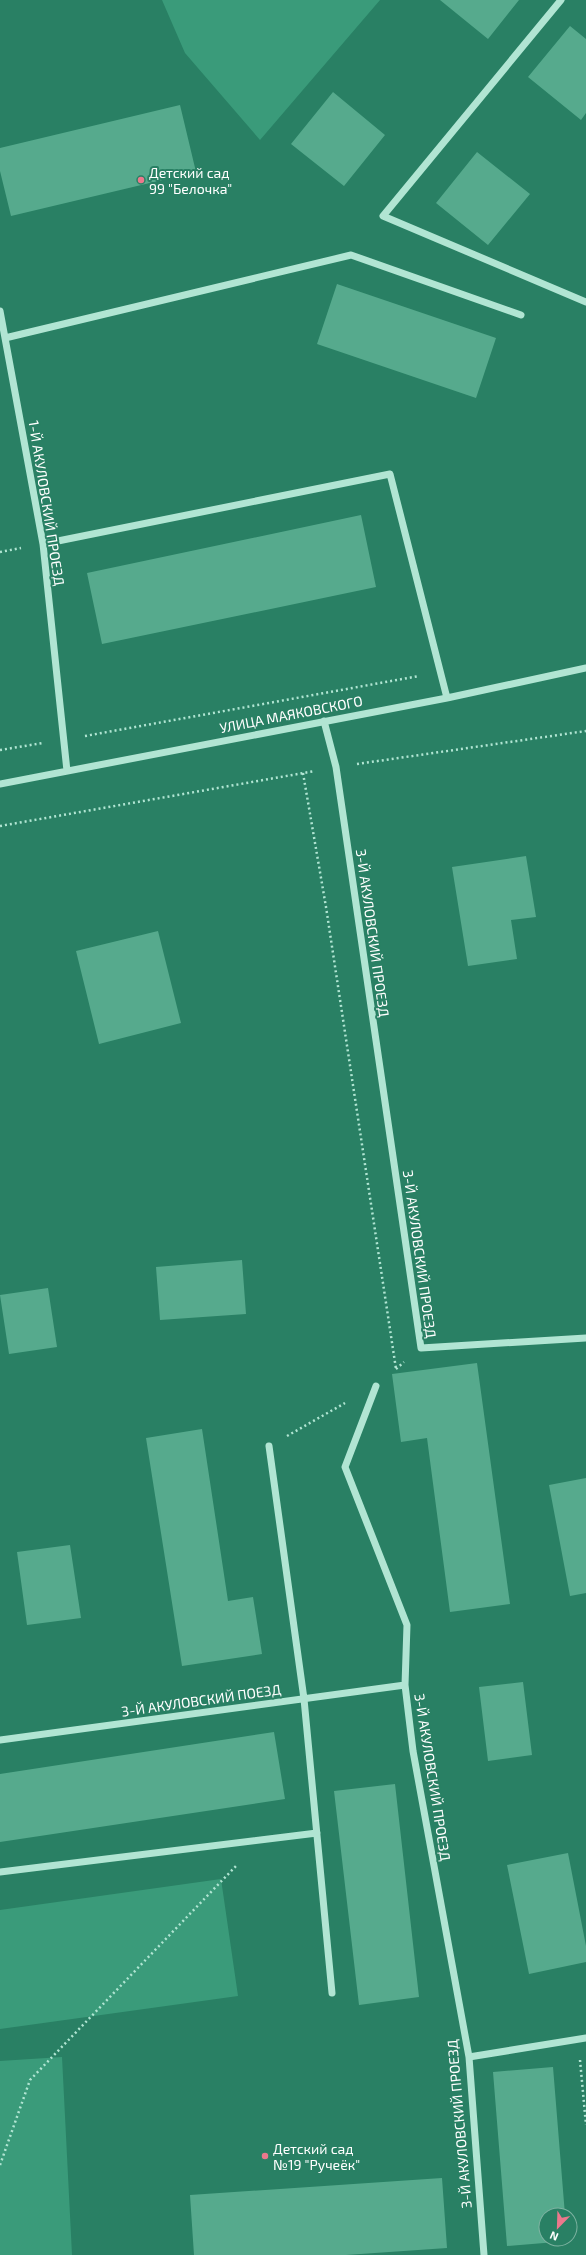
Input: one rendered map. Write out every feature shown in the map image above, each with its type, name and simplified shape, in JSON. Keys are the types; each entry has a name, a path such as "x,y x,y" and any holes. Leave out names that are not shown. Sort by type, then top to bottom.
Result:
{"street":[{"path":"562,0 383,216 586,302"},
{"path":"5,338 351,255 521,315"},
{"name":"1-Й АКУЛОВСКИЙ ПРОЕЗД","path":"0,312 43,544 67,771"},
{"path":"43,544 390,474 447,698"},
{"name":"УЛИЦА МАЯКОВСКОГО","path":"0,784 447,698 586,668"},
{"name":"3-Й АКУЛОВСКИЙ ПРОЕЗД","path":"324,721 336,767 421,1348"},
{"path":"421,1348 586,1338"},
{"name":"3-Й АКУЛОВСКИЙ ПРОЕЗД","path":"376,1386 345,1466 407,1625 405,1685 413,1751 469,2057 484,2255"},
{"path":"269,1446 304,1699 332,1993"},
{"name":"3-Й АКУЛОВСКИЙ ПОЕЗД","path":"0,1740 405,1685"},
{"path":"0,1872 317,1832"},
{"path":"469,2057 586,2038"}],"path":[{"path":"0,750 441,672"},
{"path":"0,826 336,767 586,731"},
{"path":"303,773 326,907 396,1369"},
{"name":"3-Й АКУЛОВСКИЙ ПРОЕЗД","path":"376,1386 421,1348"},
{"path":"269,1446 376,1386"},
{"path":"0,2165 30,2080 261,1839"},
{"path":"578,2040 586,2126"}],"green space":[{"path":"162,0 380,0 260,140 185,53"},
{"path":"221,1879 238,1996 0,2029 0,1910"},
{"path":"62,2057 72,2255 0,2255 0,2061"}],"building":[{"path":"440,0 519,0 488,39"},
{"path":"570,26 586,39 586,113 581,120 528,77"},
{"path":"333,92 385,135 344,186 291,144"},
{"path":"180,105 196,172 11,216 0,171 0,148"},
{"path":"477,152 530,194 488,245 436,203"},
{"path":"337,284 496,338 476,398 317,344"},
{"path":"361,515 376,587 102,644 87,573"},
{"path":"526,856 536,917 511,920 517,959 468,966 452,867"},
{"path":"158,931 181,1023 99,1044 76,951"},
{"path":"242,1260 246,1314 160,1320 156,1267"},
{"path":"48,1288 57,1347 9,1354 0,1295"},
{"path":"477,1363 510,1604 450,1612 427,1438 401,1442 392,1374"},
{"path":"202,1429 228,1601 253,1597 262,1654 182,1666 146,1438"},
{"path":"586,1478 586,1593 570,1596 549,1485"},
{"path":"70,1545 81,1618 27,1625 17,1552"},
{"path":"523,1682 532,1755 488,1761 479,1687"},
{"path":"274,1732 285,1799 0,1842 0,1774"},
{"path":"395,1784 419,1997 359,2005 334,1791"},
{"path":"568,1853 586,1946 586,1962 529,1974 507,1865"},
{"path":"553,2067 564,2207 538,2207 538,2243 507,2246 493,2072"},
{"path":"442,2178 447,2248 346,2255 194,2255 190,2195"}],"place":[{"name":"Детский сад 99 \"Белочка\"","path":"141,180"},
{"name":"Детский сад №19 \"Ручеёк\"","path":"265,2156"}]}
